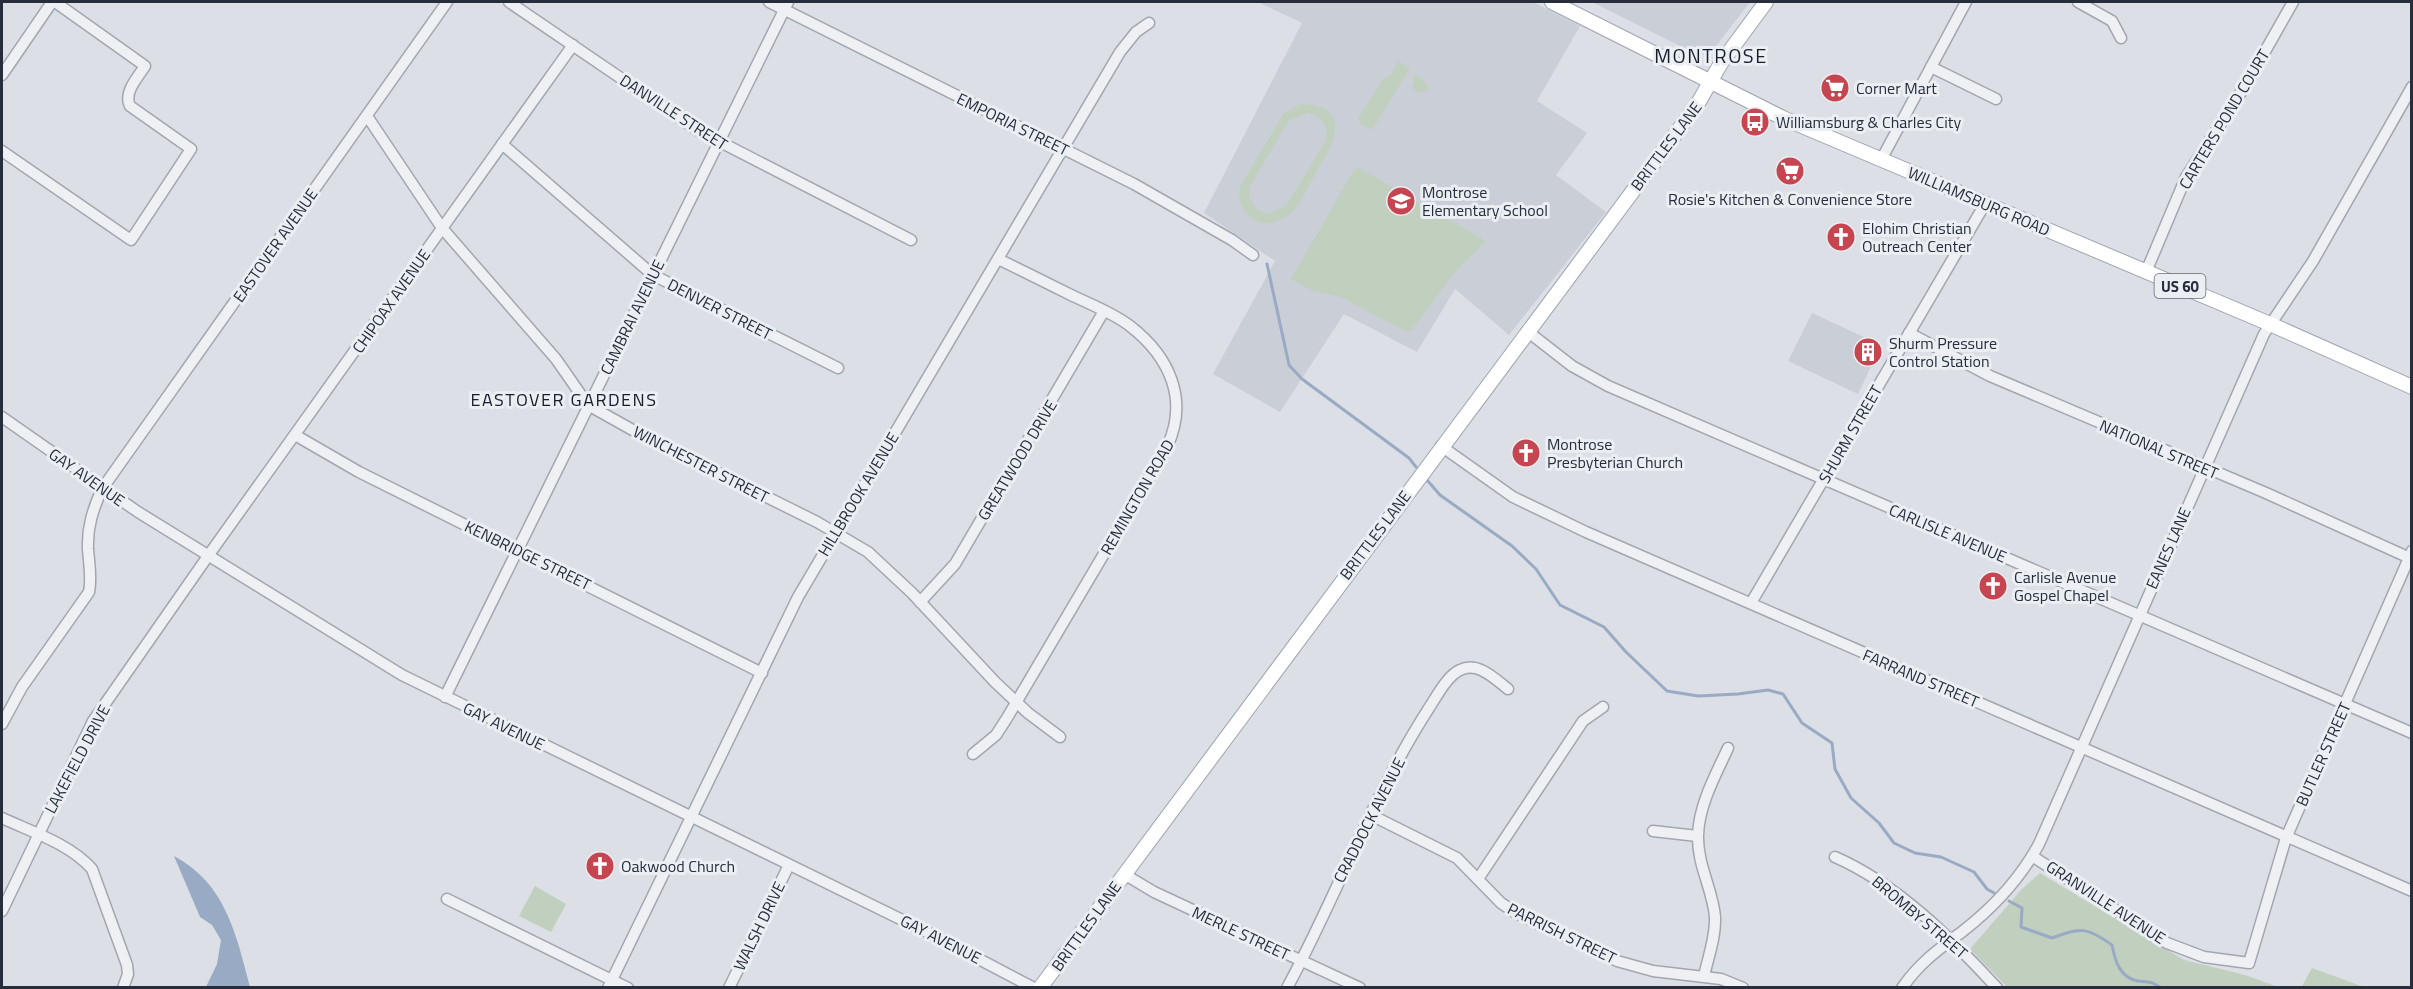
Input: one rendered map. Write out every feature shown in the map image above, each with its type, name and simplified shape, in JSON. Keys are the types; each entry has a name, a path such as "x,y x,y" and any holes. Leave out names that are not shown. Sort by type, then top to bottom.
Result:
{"main road":[{"name":"WILLIAMSBURG ROAD","path":"1552,2 1783,118 2270,324 2412,387"},
{"name":"BRITTLES LANE","path":"1040,987 1697,105 1721,63 1766,2"}],"street":[{"path":"2,75 53,2 145,66 129,92 127,102 191,149 131,240 2,151"},
{"name":"EASTOVER AVENUE","path":"2,724 22,687 88,592 90,579 88,534 93,508 102,489 447,2"},
{"name":"DANVILLE STREET","path":"509,2 719,143 911,240"},
{"name":"EMPORIA STREET","path":"769,2 786,6 1176,206 1253,255"},
{"path":"1881,160 1966,2"},
{"path":"2078,2 2112,21 2121,38"},
{"name":"CARTERS POND COURT","path":"2146,272 2186,177 2247,83 2293,2"},
{"name":"CAMBRAI AVENUE","path":"445,697 786,6"},
{"name":"HILLBROOK AVENUE","path":"609,983 798,597 1120,52 1136,32 1149,23"},
{"name":"CHIPOAX AVENUE","path":"208,556 573,45"},
{"path":"1931,67 1996,99"},
{"name":"EANES LANE","path":"1902,987 1920,964 1998,901 2014,884 2032,856 2203,468 2270,324 2313,261 2412,87"},
{"name":"WINCHESTER STREET","path":"367,116 442,228 556,359 588,405 638,433 835,532 873,556 1017,702 1060,737"},
{"name":"DENVER STREET","path":"502,144 653,275 838,368"},
{"name":"SHURM STREET","path":"1751,603 1986,204"},
{"name":"REMINGTON ROAD","path":"973,754 996,735 1017,702 1174,433 1177,416 1175,387 1164,363 1146,340 1130,326 1104,311 998,259"},
{"name":"GREATWOOD DRIVE","path":"920,602 955,564 1104,311"},
{"name":"CARLISLE AVENUE","path":"1527,331 1572,366 1608,386 2412,733"},
{"name":"NATIONAL STREET","path":"1909,333 1990,376 2411,556"},
{"name":"GAY AVENUE","path":"2,417 102,489 377,660 445,697 1034,987"},
{"name":"KENBRIDGE STREET","path":"295,435 359,472 762,673"},
{"name":"FARRAND STREET","path":"1441,446 1493,484 1527,505 2412,891"},
{"name":"LAKEFIELD DRIVE","path":"2,911 93,721 208,556"},
{"name":"BUTLER STREET","path":"2249,963 2286,837 2411,556"},
{"name":"CRADDOCK AVENUE","path":"1287,987 1405,748 1433,701 1454,674 1469,667 1480,669 1508,689"},
{"path":"1478,879 1583,721 1603,707"},
{"path":"1704,976 1715,919 1701,867 1697,836 1701,812 1728,748"},
{"name":"PARRISH STREET","path":"1371,815 1457,858 1501,903 1516,914 1617,961 1653,971 1721,979 1743,987"},
{"path":"2,818 76,854 92,869 128,965 128,974 123,987"},
{"path":"1653,831 1697,836"},
{"name":"GRANVILLE AVENUE","path":"2032,856 2168,943 2204,957 2249,963"},
{"name":"BROMBY STREET","path":"1835,857 1872,876 1951,939 1997,987"},
{"name":"WALSH DRIVE","path":"729,987 789,865"},
{"name":"MERLE STREET","path":"1124,874 1154,892 1360,987"},
{"path":"447,899 609,983 628,987"}],"shaded area":[{"name":"Montrose Elementary School","path":"1258,2 1533,2 1580,26 1537,101 1587,133 1556,175 1606,212 1509,335 1455,289 1417,352 1344,314 1280,412 1213,374 1275,261 1204,213 1302,23"},
{"path":"1592,2 1750,2 1709,55 1696,54"},
{"path":"1812,313 1881,345 1858,394 1788,361"}],"green space":[{"path":"1398,61 1410,68 1372,130 1362,125 1358,119 1383,79 1391,75"},
{"path":"1414,76 1420,77 1428,85 1427,90 1419,93 1413,89"},
{"path":"1301,104 1319,107 1330,112 1335,121 1335,131 1326,155 1295,209 1278,221 1263,223 1249,216 1244,210 1240,199 1240,187 1283,114","holes":["1308,113 1326,127 1325,142 1286,206 1268,214 1257,210 1249,197 1250,186 1289,120"]},
{"path":"1359,168 1486,241 1454,273 1411,331 1405,331 1341,297 1311,290 1291,279 1354,170"},
{"path":"2040,873 2184,960 2245,975 2278,987 2007,987 1970,949 2022,889"},
{"path":"535,886 566,904 551,932 519,916"},
{"path":"2312,968 2364,987 2283,987 2302,986"}],"water":[{"path":"174,856 192,867 217,896 234,930 250,987 206,987 217,964 221,940 212,925 200,917"}],"waterway":[{"path":"1267,264 1289,365 1302,379 1409,458 1416,467"},
{"path":"1427,480 1440,495 1512,546 1536,569 1560,605 1604,627 1626,652 1667,691 1698,696 1768,690 1783,694 1802,723 1832,743 1835,769 1851,798 1879,823 1894,843 1915,853 1941,857 1974,872 1987,889 1994,893"},
{"path":"2009,901 2022,908 2021,927 2052,938 2070,932 2090,932 2112,945 2117,963 2123,973 2132,979 2152,983 2161,988"}],"place":[{"name":"Corner Mart","path":"1835,88"},
{"name":"Williamsburg & Charles City","path":"1755,122"},
{"name":"Rosie's Kitchen & Convenience Store","path":"1790,171"},
{"name":"Montrose Elementary School","path":"1401,201"},
{"name":"Elohim Christian Outreach Center","path":"1841,237"},
{"name":"Shurm Pressure Control Station","path":"1868,352"},
{"name":"Montrose Presbyterian Church","path":"1526,453"},
{"name":"Carlisle Avenue Gospel Chapel","path":"1993,586"},
{"name":"Oakwood Church","path":"600,866"}],"district":[{"name":"MONTROSE","path":"1711,55"},
{"name":"EASTOVER GARDENS","path":"564,399"}]}
